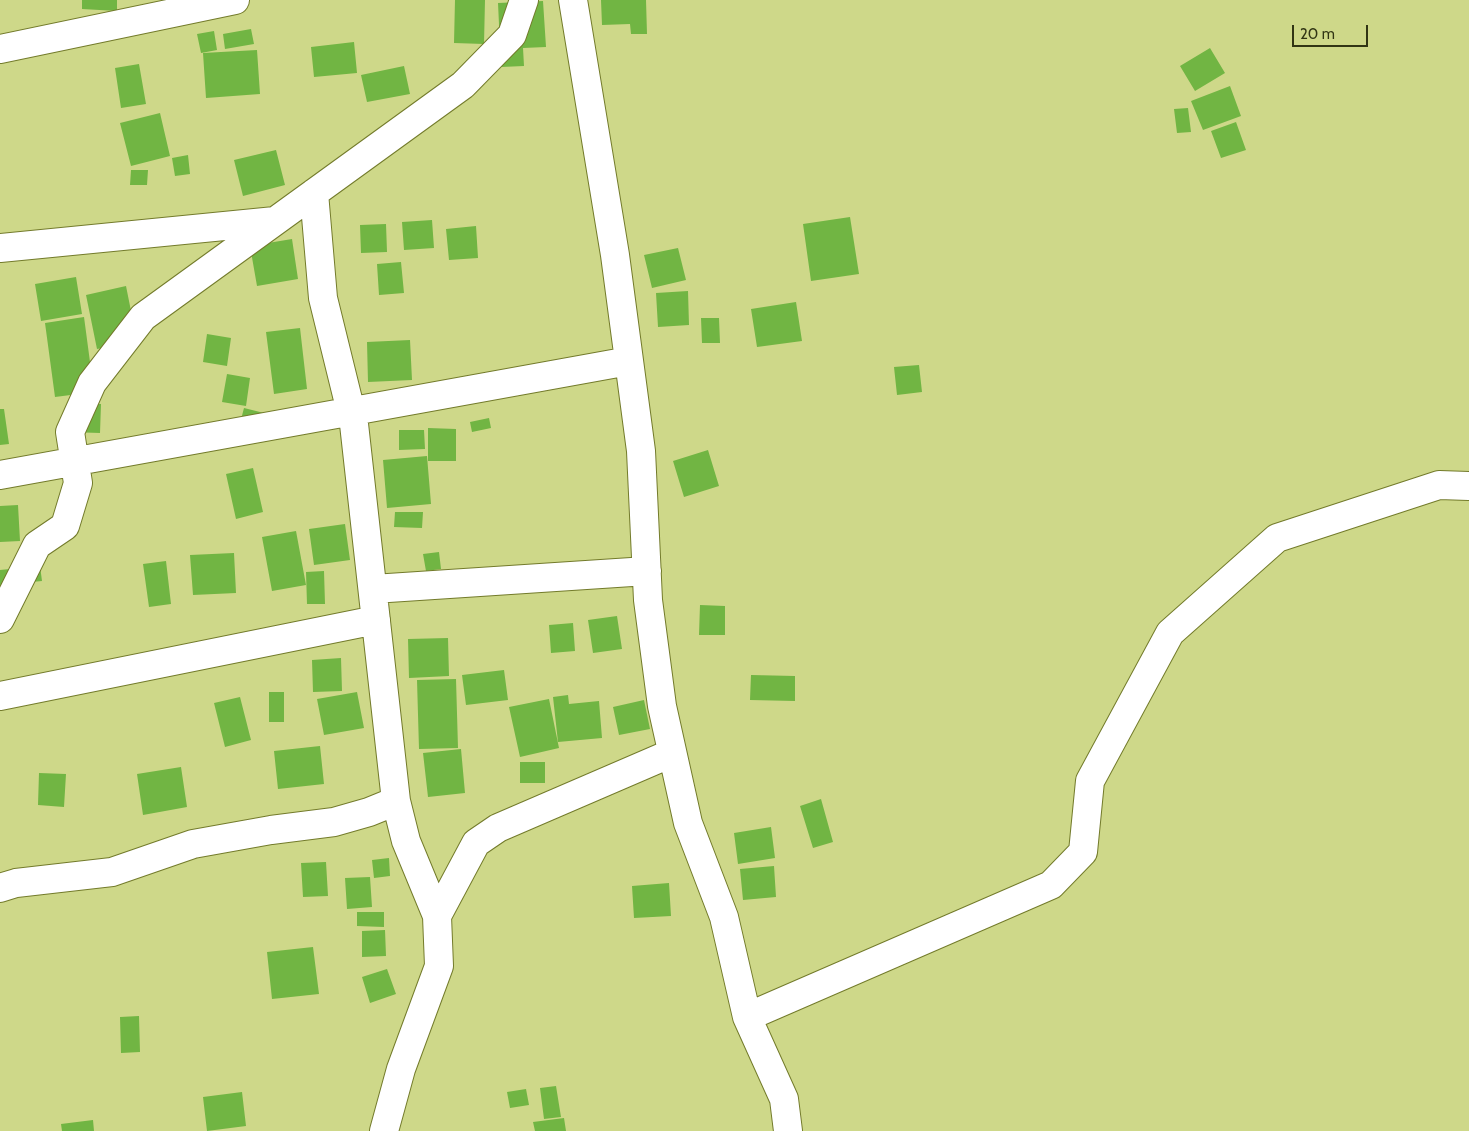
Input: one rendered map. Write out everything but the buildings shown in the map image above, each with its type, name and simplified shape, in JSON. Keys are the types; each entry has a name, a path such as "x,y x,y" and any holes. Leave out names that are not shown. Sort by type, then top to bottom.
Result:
{"street":[{"path":"0,49 235,0"},
{"path":"0,619 37,545 65,526 78,483 70,432 92,383 144,317 463,85 512,35 524,0"},
{"path":"573,0 615,255 642,451 648,600 662,706 688,823 724,918 747,1017 784,1099 788,1131"},
{"path":"314,193 323,298 354,424 396,801 406,841 437,916 439,966 401,1069 384,1131"},
{"path":"0,248 275,221"},
{"path":"0,475 629,361"},
{"path":"747,1017 1051,885 1083,852 1090,782 1170,633 1276,538 1439,485 1469,486"},
{"path":"373,589 647,571"},
{"path":"0,696 376,620"},
{"path":"437,916 476,843 498,828 672,753"},
{"path":"0,888 16,883 112,872 193,844 271,830 334,822 369,812 396,801"}]}
